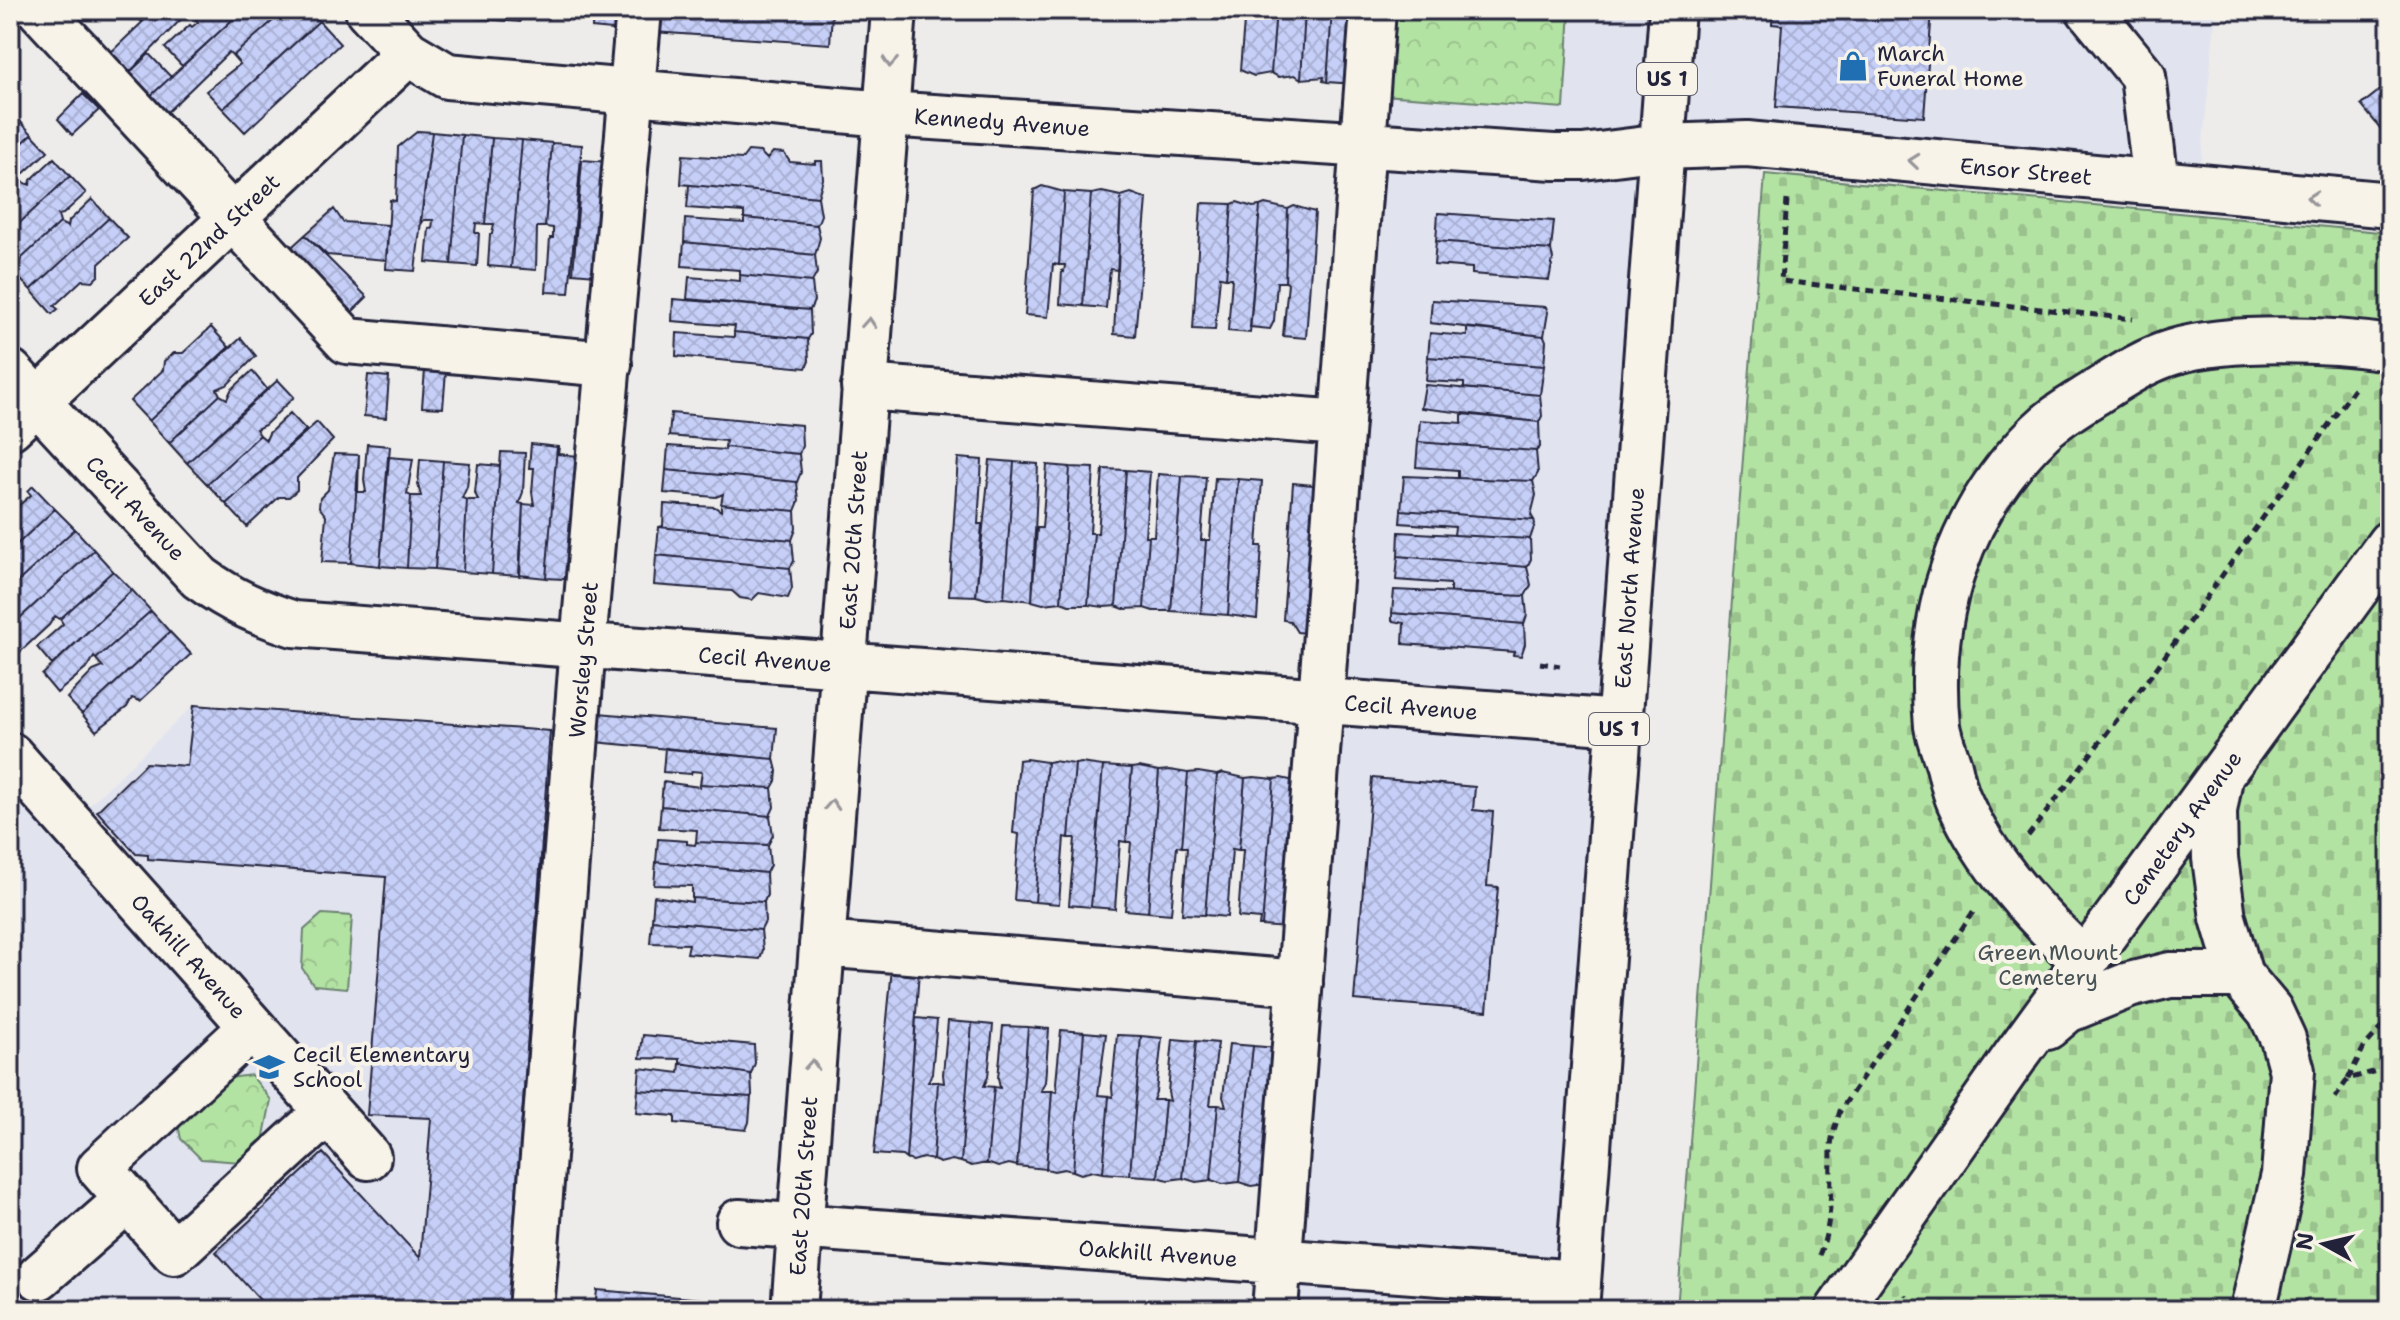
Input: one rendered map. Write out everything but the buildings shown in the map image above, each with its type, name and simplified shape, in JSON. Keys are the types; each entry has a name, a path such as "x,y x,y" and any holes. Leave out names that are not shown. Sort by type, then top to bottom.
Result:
{"street":[{"path":"40,10 347,341 609,364"},
{"name":"Kennedy Avenue","path":"368,10 408,53 447,76 886,114 1554,157 1583,157 1662,147"},
{"name":"Worsley Street","path":"531,1310 583,645 639,10"},
{"name":"East 20th Street","path":"794,1310 894,10"},
{"path":"1275,1310 1373,10"},
{"name":"East North Avenue","path":"1577,1297 1672,10"},
{"path":"2089,10 2143,76 2156,183"},
{"name":"East 22nd Street","path":"19,400 233,218 408,53"},
{"name":"Ensor Street","path":"1662,147 1747,144 2390,205"},
{"path":"2085,962 2045,925 2000,872 1959,801 1937,728 1939,616 1954,566 1983,503 2013,460 2041,430 2131,371 2173,352 2226,342 2314,341 2387,348"},
{"path":"864,387 1342,423"},
{"name":"Cecil Avenue","path":"19,400 200,578 255,612 294,624 1620,723"},
{"name":"Cemetery Avenue","path":"1838,1310 2017,1054 2390,543"},
{"name":"Oakhill Avenue","path":"10,755 368,1157"},
{"path":"2222,773 2214,811 2215,858 2223,918 2240,975 2270,1011 2283,1039 2292,1071 2284,1175 2253,1310"},
{"path":"822,944 1300,983"},
{"path":"2017,1054 2067,1010 2129,985 2170,975 2240,975"},
{"path":"252,1027 100,1168 174,1252 327,1112"},
{"path":"39,1277 128,1199"},
{"name":"Oakhill Avenue","path":"739,1222 1278,1261 1577,1297"}],"path":[{"path":"1787,200 1781,281 2134,319"},
{"path":"1813,1267 1826,1239 1832,1177 1831,1144 1840,1111 2000,872 2158,666 2387,348"},
{"path":"1540,663 1560,666"},
{"path":"2348,1079 2364,1047 2390,1018"}],"shaded area":[{"path":"1373,10 2216,10 2201,162 1674,119 1579,1310 1275,1310"},
{"name":"Cecil Elementary School","path":"194,705 550,731 511,1310 25,1310 10,1294 10,793 53,840"}],"green space":[{"path":"1390,10 1570,10 1564,108 1383,95"},
{"name":"Green Mount Cemetery","path":"1765,174 2390,233 2390,1310 1677,1310"},
{"path":"322,914 352,916 347,988 314,985 302,968 304,930"},
{"path":"251,1075 271,1100 262,1146 241,1162 201,1159 181,1139 175,1111 215,1080"}],"place":[{"name":"March Funeral Home","path":"1853,66"},
{"name":"Cecil Elementary School","path":"269,1067"}]}
